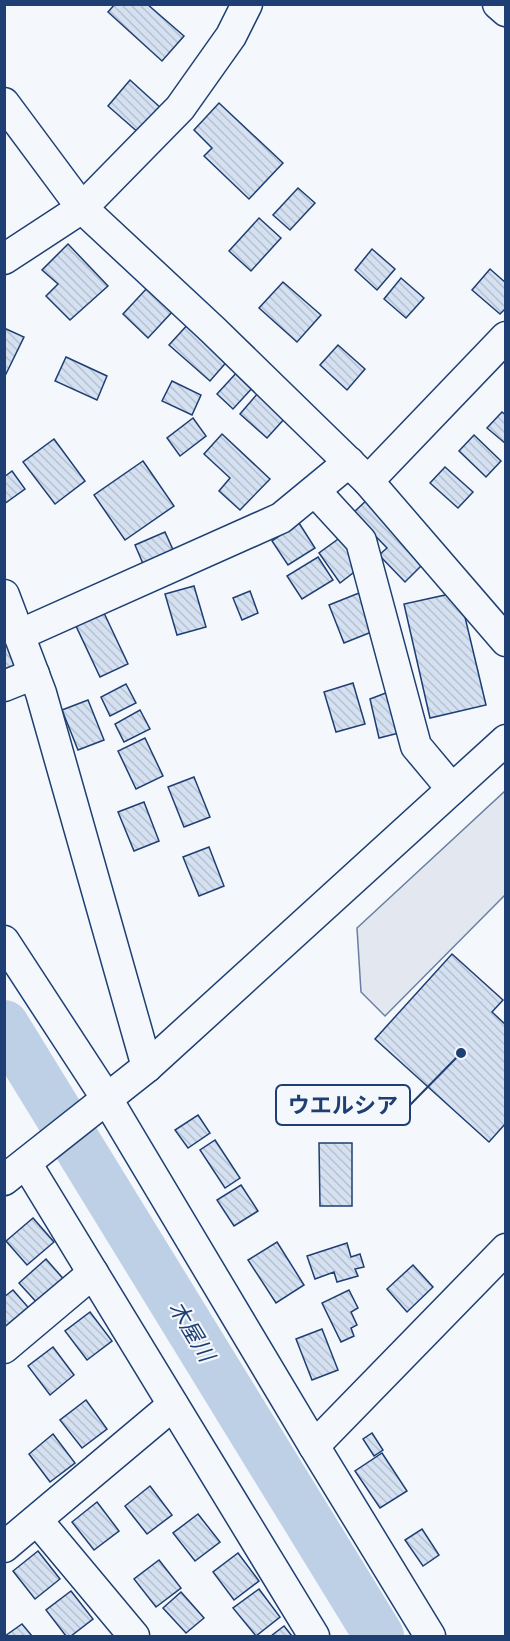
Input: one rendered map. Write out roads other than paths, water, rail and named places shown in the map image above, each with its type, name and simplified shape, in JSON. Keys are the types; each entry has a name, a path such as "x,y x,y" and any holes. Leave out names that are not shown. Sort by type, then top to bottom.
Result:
{"street":[{"path":"4,259 82,208 180,108 231,36 247,4"},
{"path":"498,4 506,11"},
{"path":"4,103 82,208 213,330 358,471 506,641"},
{"path":"19,635 281,518 315,490 358,471 506,338"},
{"path":"315,490 361,541 416,746 452,789"},
{"path":"4,595 34,674 147,1067"},
{"path":"4,686 34,674"},
{"path":"314,1636 93,1273 21,1166 147,1067 506,740"},
{"path":"4,941 98,1106 314,1446 430,1636"},
{"path":"314,1446 506,1250"},
{"path":"4,1348 93,1273"},
{"path":"4,1547 173,1405"},
{"path":"37,1520 134,1636"}],"waterway":[{"name":"木屋川","path":"4,1025 379,1636"}],"place":[{"name":"ウエルシア","path":"461,1053"}]}
